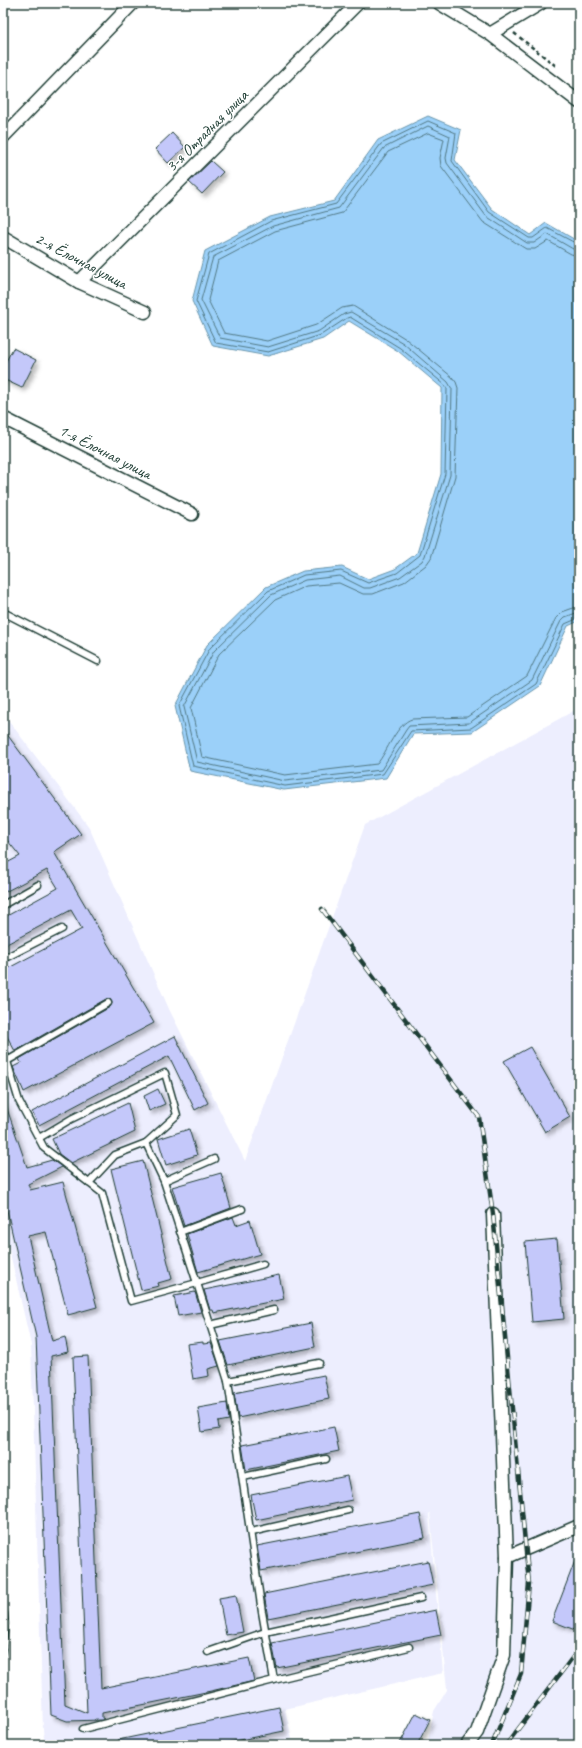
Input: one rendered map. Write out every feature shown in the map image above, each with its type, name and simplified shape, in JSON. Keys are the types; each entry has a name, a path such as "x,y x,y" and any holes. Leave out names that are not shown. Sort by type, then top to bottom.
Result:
{"street":[{"path":"3,137 133,3"},
{"name":"3-я Отрадная улица","path":"79,282 358,3"},
{"path":"439,3 490,34 579,102"},
{"path":"490,34 541,3"},
{"name":"2-я Ёлочная улица","path":"3,237 79,282 144,312"},
{"name":"1-я Ёлочная улица","path":"3,418 192,514"},
{"path":"467,1745 477,1732 504,1655 507,1557 493,1214"},
{"path":"507,1557 579,1526"}],"lane":[{"path":"3,612 98,661"},
{"path":"3,905 38,885"},
{"path":"3,959 62,929"},
{"path":"7,1060 108,1003"},
{"path":"3,1048 19,1101 44,1148 102,1193 131,1301 263,1264"},
{"path":"39,1138 71,1119 165,1073 177,1115 146,1143 115,1155 90,1183"},
{"path":"146,1143 164,1181 228,1381 265,1632 274,1680"},
{"path":"164,1181 214,1159"},
{"path":"180,1232 242,1209"},
{"path":"210,1325 274,1310"},
{"path":"228,1381 319,1363"},
{"path":"243,1477 326,1459"},
{"path":"251,1532 348,1510"},
{"path":"208,1652 265,1632 421,1598"},
{"path":"83,1729 409,1647"}],"path":[{"path":"504,26 560,69"}],"shaded area":[{"path":"579,708 579,1745 427,1745 434,1711 447,1690 430,1513 443,1673 285,1709 292,1739 266,1745 45,1745 43,1730 31,1345 3,1222 3,713 89,827 169,1009 245,1161 365,825"}],"water":[{"path":"428,116 461,130 455,160 492,209 530,235 546,223 579,242 579,621 568,626 540,686 472,732 413,734 386,778 284,790 190,771 175,706 207,645 266,587 303,571 342,567 368,579 395,569 417,553 441,474 442,388 398,351 349,321 323,339 268,356 213,346 192,301 205,251 270,217 334,201 378,140"}],"building":[{"path":"172,133 185,147 168,163 155,149"},
{"path":"211,161 223,172 202,194 189,182"},
{"path":"13,348 36,360 22,388 3,379 3,367"},
{"path":"3,729 81,834 54,852 154,1023 24,1092 13,1067 21,1063 19,1059 110,1007 112,1003 110,999 106,999 15,1051 3,1029 3,971 82,929 71,910 3,946 3,918 58,888 47,870 3,893 3,865 20,856 3,835"},
{"path":"175,1036 208,1103 195,1110 169,1056 39,1125 32,1112"},
{"path":"530,1047 570,1117 545,1132 504,1061"},
{"path":"158,1089 165,1104 149,1111 144,1096"},
{"path":"3,1103 5,1103 27,1167 52,1160 62,1167 28,1184 30,1190 63,1182 97,1307 68,1315 46,1232 28,1236 52,1341 65,1337 68,1352 51,1356 65,1704 87,1713 73,1357 88,1356 101,1688 249,1658 254,1681 102,1713 102,1718 104,1719 102,1720 67,1721 51,1715 36,1337 3,1193"},
{"path":"128,1103 135,1132 71,1163 59,1154 52,1139"},
{"path":"189,1129 197,1155 166,1165 158,1139"},
{"path":"143,1161 172,1279 158,1283 159,1286 141,1290 111,1169"},
{"path":"221,1173 231,1208 184,1226 172,1187"},
{"path":"233,1217 236,1225 250,1220 260,1254 198,1272 187,1234"},
{"path":"557,1239 564,1319 532,1322 525,1242"},
{"path":"279,1275 284,1299 214,1313 213,1310 210,1310 204,1290"},
{"path":"195,1292 201,1312 178,1316 174,1296"},
{"path":"311,1323 315,1347 228,1365 220,1341"},
{"path":"203,1342 203,1344 211,1343 219,1366 208,1369 209,1376 193,1379 187,1344"},
{"path":"324,1375 329,1399 238,1418 234,1393"},
{"path":"227,1403 229,1420 218,1422 219,1429 202,1432 198,1408"},
{"path":"334,1427 339,1451 246,1470 242,1445"},
{"path":"347,1476 352,1500 256,1520 251,1495"},
{"path":"420,1514 425,1538 261,1571 257,1546"},
{"path":"578,1553 579,1620 575,1630 552,1621"},
{"path":"428,1561 433,1585 268,1618 264,1594"},
{"path":"236,1595 243,1632 226,1635 219,1598"},
{"path":"436,1610 441,1635 277,1668 272,1643"},
{"path":"279,1707 284,1731 216,1745 118,1745 118,1740"},
{"path":"416,1713 430,1720 417,1745 399,1745"}],"railway":[{"path":"322,909 479,1117 493,1214 529,1583 521,1674 492,1745"},
{"path":"3,1567 7,1624 3,1663"},
{"path":"506,1745 579,1649"}]}
